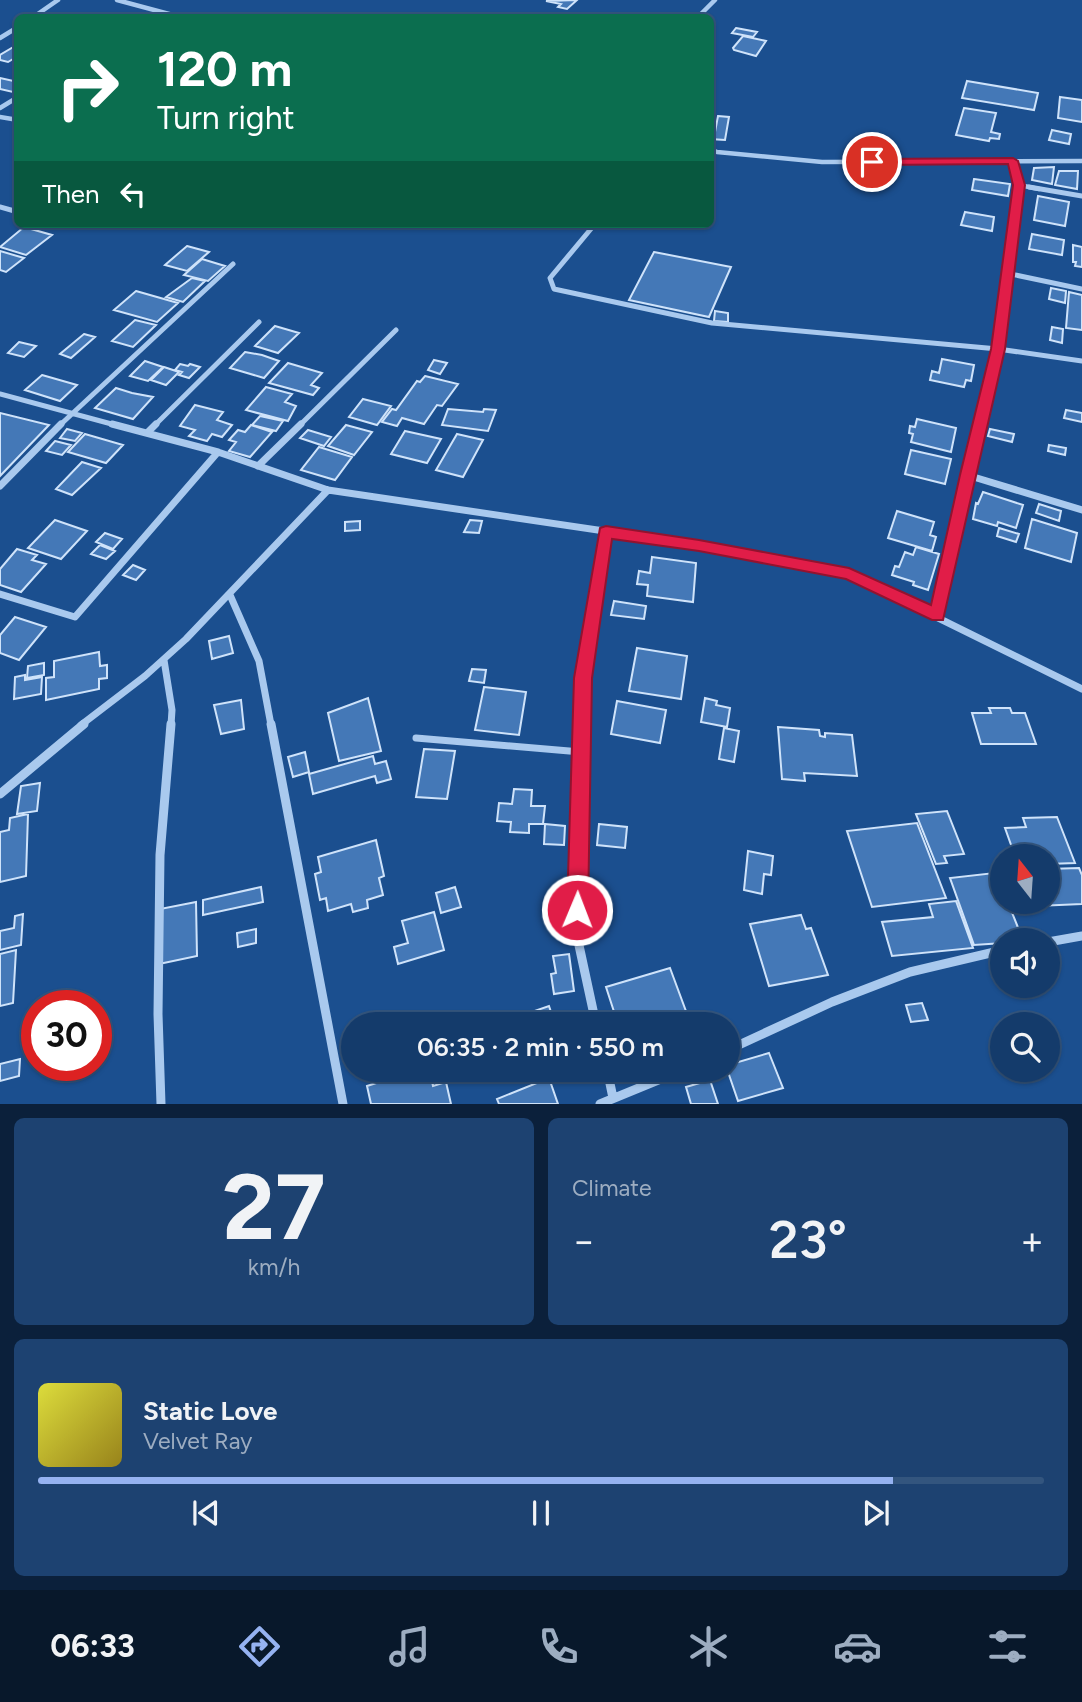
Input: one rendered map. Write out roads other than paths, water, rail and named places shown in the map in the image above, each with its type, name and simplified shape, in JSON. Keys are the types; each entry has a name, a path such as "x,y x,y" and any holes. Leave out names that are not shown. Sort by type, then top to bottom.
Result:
{"street":[{"path":"38,14 58,0"},
{"path":"117,0 169,14"},
{"path":"701,14 715,0"},
{"path":"714,151 822,162 1082,161"},
{"path":"937,616 967,475 998,349 1019,185 1013,161"},
{"path":"1019,185 1082,196"},
{"path":"592,228 550,278 554,289 712,323 998,349 1082,361"},
{"path":"0,486 70,415 233,264"},
{"path":"1006,273 1082,289"},
{"path":"148,432 259,322"},
{"path":"258,466 396,330"},
{"path":"0,394 70,415 148,432 219,452 328,490 699,545 849,574 1082,689"},
{"path":"0,594 75,617 219,452"},
{"path":"967,475 1082,510"},
{"path":"0,794 22,771 164,660 230,595 328,490"},
{"path":"593,1012 577,936 581,752 583,678 606,532"},
{"path":"230,595 259,661 343,1104"},
{"path":"161,1104 158,1014 160,855 172,710 164,660"},
{"path":"1060,940 1082,936"},
{"path":"740,1044 832,1002 910,972 990,953"},
{"path":"610,1082 613,1098"},
{"path":"600,1104 653,1082"}],"lane":[{"path":"416,738 581,752"}]}
